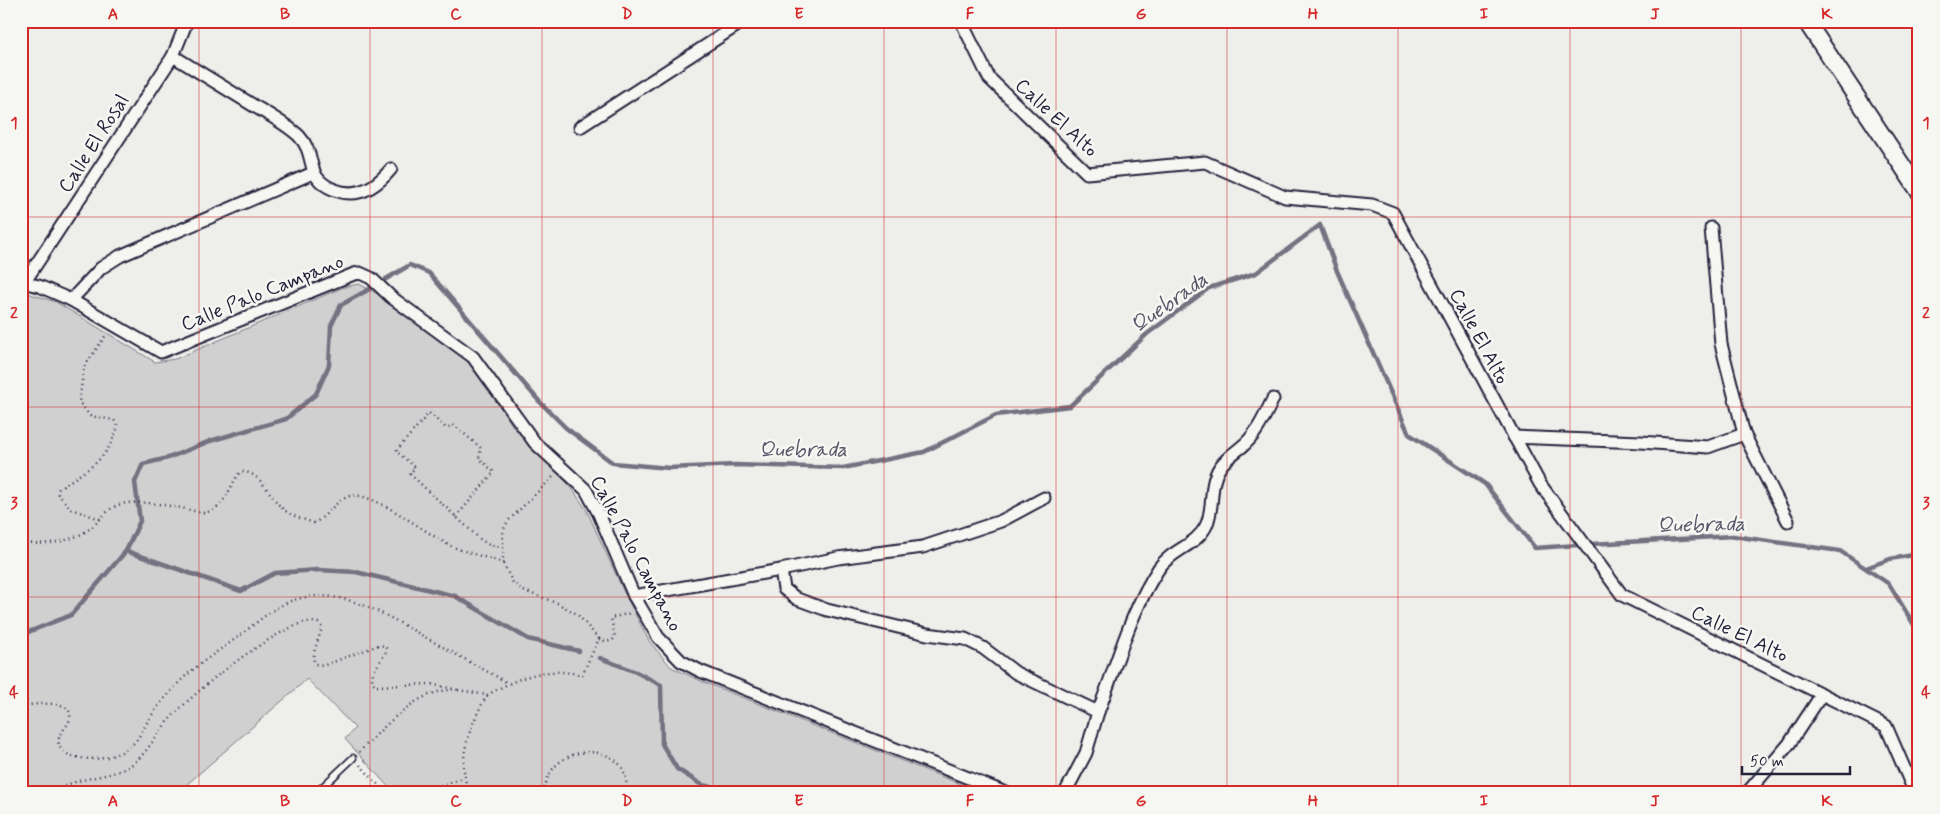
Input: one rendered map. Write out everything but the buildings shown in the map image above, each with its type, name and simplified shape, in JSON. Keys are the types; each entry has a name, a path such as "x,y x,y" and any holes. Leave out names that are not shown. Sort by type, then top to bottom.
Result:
{"main road":[{"path":"1806,21 1919,191"}],"street":[{"name":"Calle El Rosal","path":"23,282 173,56 187,21"},
{"path":"580,127 744,21"},
{"name":"Calle El Alto","path":"961,21 989,78 1087,173 1205,162 1285,197 1372,205 1393,213 1540,484 1622,595 1886,726 1915,793"},
{"path":"173,56 288,127 307,148 313,173 321,183 348,194 360,192 372,188 391,168"},
{"path":"70,300 101,268 114,259 313,173"},
{"path":"1711,228 1721,344 1744,434 1788,522"},
{"name":"Calle Palo Campano","path":"23,282 39,286 70,300 156,351 164,351 354,274 360,273 376,281 392,297 466,350 479,365 520,425 535,443 586,490 596,507 634,596 668,649 690,666 1006,793"},
{"path":"1065,793 1086,752 1098,712 1135,613 1154,575 1170,556 1199,536 1211,514 1214,482 1220,466 1255,433 1273,399"},
{"path":"1514,437 1641,442 1708,448 1744,434"},
{"path":"634,596 838,558 923,547 1001,521 1044,498"},
{"path":"780,570 784,589 797,599 827,610 927,634 965,639 982,648 1016,673 1098,712"},
{"path":"1747,793 1789,744 1822,694"}],"lane":[{"path":"316,793 354,758"}],"path":[{"path":"100,519 71,509 58,494 59,489 87,472 104,455 118,426 114,420 90,416 79,402 84,367 114,325"},
{"path":"456,517 494,472 479,458 481,448 454,425 446,428 429,413 396,450 416,467 410,474 456,517 480,539 489,545 502,548"},
{"path":"563,468 508,521 503,531 503,562 513,583 524,591 557,603 577,614 599,639 607,642 615,637 610,621 613,617 643,612"},
{"path":"21,543 39,545 68,540 92,528 116,506 126,504 177,508 203,513 211,512 220,506 240,472 246,471 254,474 284,510 301,519 314,523 323,518 332,506 343,500 352,496 370,498 452,546 503,562"},
{"path":"21,706 55,704 63,706 70,714 70,719 60,737 59,743 62,750 69,756 88,759 105,758 126,751 136,743 153,712 181,682 270,614 290,601 309,596 349,600 384,614 508,683"},
{"path":"52,793 70,782 129,766 140,758 168,721 220,674 240,658 300,623 318,623 322,627 313,660 315,664 325,665 379,645 385,646 387,650 373,673 372,681 376,686 430,684 487,695"},
{"path":"469,793 463,778 465,748 472,722 487,695 508,683 538,672 568,672 582,675 599,639"},
{"path":"386,793 354,758 392,720 416,702 447,690 459,690"},
{"path":"21,730 26,735 27,742 21,753"},
{"path":"544,793 548,777 557,763 572,753 586,751 608,756 618,762 626,772 627,784 625,793"},
{"path":"428,793 436,787 463,778"}],"shaded area":[{"path":"359,284 376,293 462,355 477,372 514,428 571,487 586,509 649,641 671,667 701,681 983,793 394,793 345,739 355,728 307,679 177,793 21,793 21,291 56,302 155,362 175,359 344,287"}],"waterway":[{"name":"Quebrada","path":"386,279 410,265 429,273 539,401 566,428 613,463 669,468 735,465 843,468 924,452 996,415 1070,406 1147,334 1209,288 1256,273 1320,225 1337,271 1409,434 1485,484 1535,548 1578,545"},
{"path":"21,635 71,615 126,551 140,521 135,482 143,464 168,458 210,441 286,419 316,394 329,365 331,326 341,305 373,287"},
{"name":"Quebrada","path":"1591,544 1733,536 1840,551 1889,584 1919,633"},
{"path":"126,551 241,591 275,573 318,570 356,572 455,596 528,639 579,651"},
{"name":"Quebrada","path":"1866,568 1890,559 1919,554"},
{"path":"600,658 636,672 661,685 662,744 677,769 702,785 739,793"}]}
